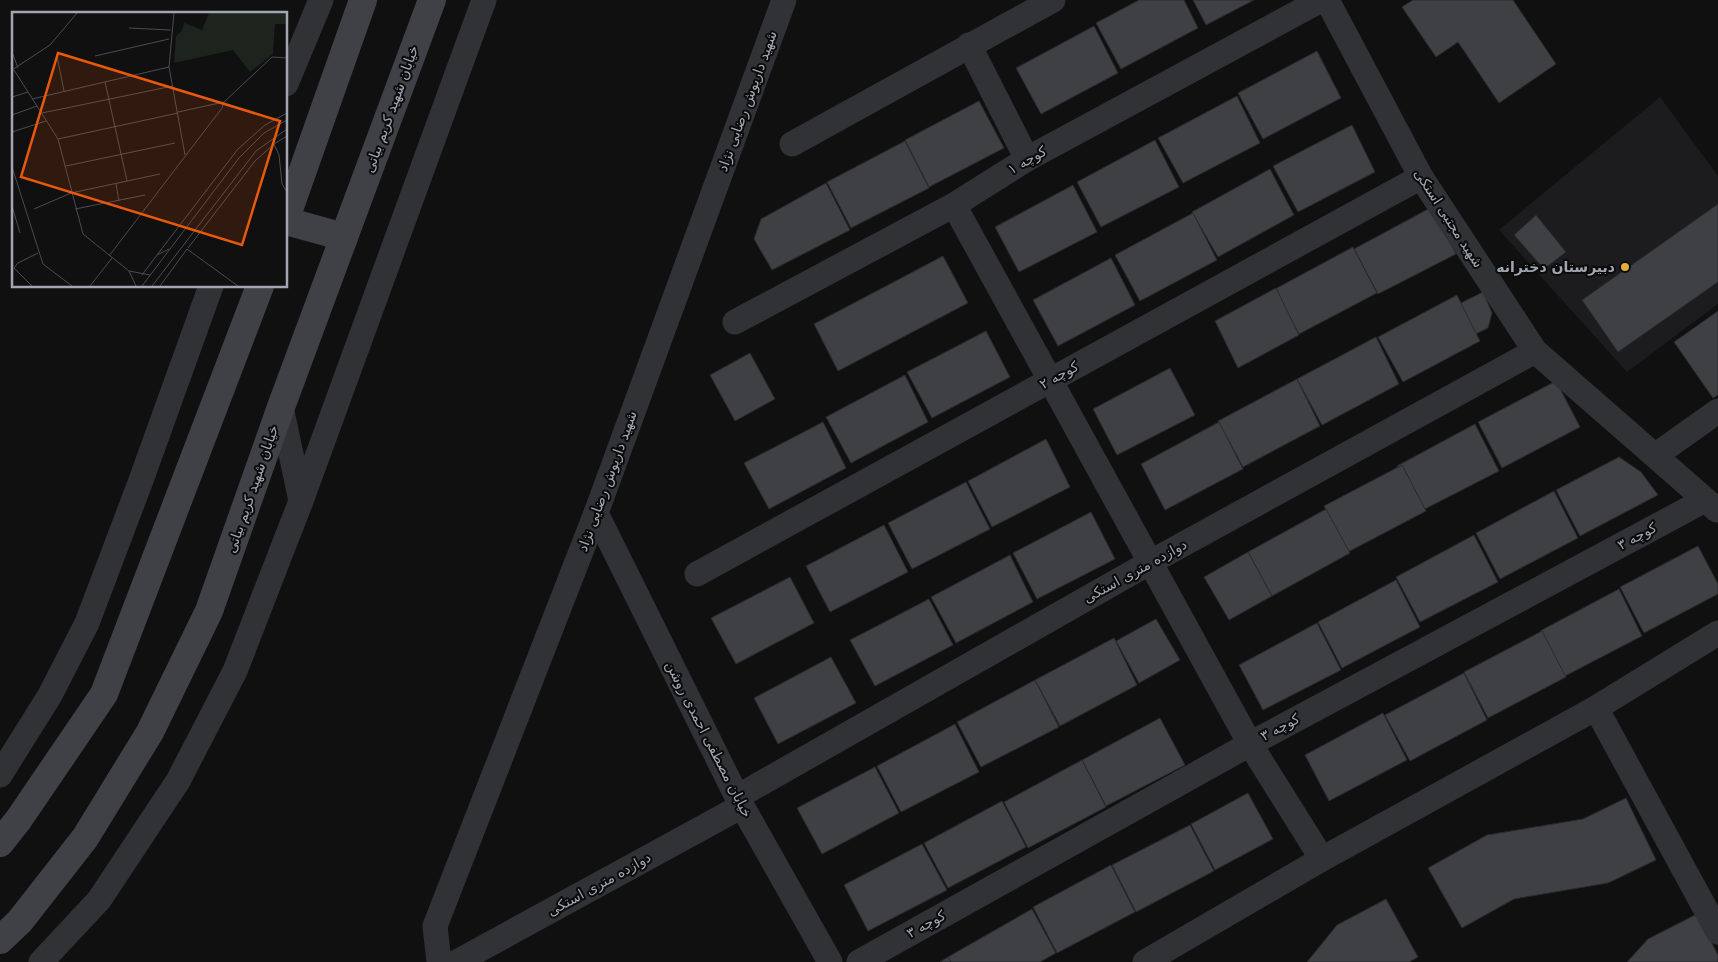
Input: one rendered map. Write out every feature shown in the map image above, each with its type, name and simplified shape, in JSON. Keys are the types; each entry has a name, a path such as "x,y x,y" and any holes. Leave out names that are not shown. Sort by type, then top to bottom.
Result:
{"main road":[{"path":"288,214 363,0"},
{"name":"خیابان شهید کریم بیاتی","path":"0,940 20,921 85,838 150,732 209,611 281,407 432,0"},
{"path":"288,221 344,237"},
{"path":"0,843 19,819 104,694 259,288"}],"street":[{"path":"288,79 321,0"},
{"path":"41,962 100,900 178,781 235,672 300,501 484,0"},
{"name":"شهید داریوش رضایی نژاد","path":"438,962 435,926 596,513 784,0"},
{"path":"792,144 1053,0"},
{"name":"کوچه ۱","path":"735,322 954,205 1027,159 1321,0"},
{"name":"شهید مجتبی استکی","path":"1327,0 1421,177 1535,350 1711,505"},
{"path":"969,45 1027,159"},
{"name":"کوچه ۲","path":"697,574 1421,177"},
{"path":"954,205 1250,744 1322,859"},
{"path":"0,775 50,695 87,622 140,483 210,288"},
{"name":"دوازده متری استکی","path":"457,962 739,802 1150,563 1535,350"},
{"path":"281,407 300,501"},
{"path":"1656,455 1718,411"},
{"name":"کوچه ۳","path":"859,962 1250,744 1711,505"},
{"name":"خیابان مصطفی احمدی روشن","path":"596,513 739,802 830,962"},
{"path":"1145,962 1322,859 1596,708 1718,633"},
{"path":"1596,708 1718,932"}],"shaded area":[{"name":"دبیرستان دخترانه","path":"1660,97 1718,176 1718,304 1627,372 1499,230"}],"building":[{"path":"1139,0 1184,0 1198,28 1121,69 1096,23"},
{"path":"1193,0 1254,0 1206,25"},
{"path":"1413,0 1513,0 1556,64 1499,103 1458,42 1436,57 1402,7"},
{"path":"1094,26 1118,73 1041,114 1016,68"},
{"path":"1317,51 1341,98 1263,139 1238,93"},
{"path":"1237,96 1260,143 1183,183 1158,138"},
{"path":"979,101 1004,148 929,187 905,140"},
{"path":"1352,125 1375,172 1298,212 1273,166"},
{"path":"1155,140 1179,187 1101,227 1077,182"},
{"path":"905,141 929,188 851,228 827,182"},
{"path":"1270,169 1294,215 1218,257 1192,212"},
{"path":"826,183 850,230 772,270 754,239 761,219"},
{"path":"1073,185 1097,232 1019,272 995,227"},
{"name":"دبیرستان دخترانه","path":"1718,204 1718,282 1618,352 1582,300"},
{"path":"1432,207 1456,254 1378,294 1354,249"},
{"path":"1193,213 1217,260 1140,301 1115,255"},
{"path":"1536,215 1566,252 1544,269 1514,235"},
{"path":"1353,247 1377,293 1299,334 1275,289"},
{"path":"943,256 968,303 838,371 814,324"},
{"path":"1111,258 1135,305 1058,346 1033,300"},
{"path":"1276,288 1299,335 1238,368 1215,321"},
{"path":"1483,292 1492,313 1488,328 1461,341 1445,311"},
{"path":"1457,295 1480,341 1403,382 1378,337"},
{"path":"1718,311 1718,395 1713,398 1674,342"},
{"path":"986,331 1010,377 932,418 907,372"},
{"path":"1376,337 1399,384 1322,425 1297,379"},
{"path":"750,353 775,399 735,421 710,375"},
{"path":"1170,368 1195,415 1117,455 1093,409"},
{"path":"905,375 928,422 851,463 826,417"},
{"path":"1297,379 1320,426 1243,467 1218,421"},
{"path":"1556,381 1580,427 1502,468 1478,422"},
{"path":"823,422 846,468 769,509 744,463"},
{"path":"1219,422 1243,469 1165,510 1141,464"},
{"path":"1475,424 1499,471 1421,511 1397,466"},
{"path":"1046,439 1070,487 992,527 968,481"},
{"path":"1619,457 1641,472 1658,495 1580,536 1556,490"},
{"path":"1402,465 1426,511 1348,552 1324,506"},
{"path":"966,482 990,529 912,569 888,523"},
{"path":"1554,491 1578,538 1500,579 1476,533"},
{"path":"1326,509 1350,553 1272,596 1248,552"},
{"path":"1091,512 1115,559 1037,599 1013,553"},
{"path":"884,525 908,572 830,612 806,566"},
{"path":"1474,535 1498,582 1420,622 1396,577"},
{"path":"1698,546 1718,584 1718,594 1644,633 1620,587"},
{"path":"1248,552 1272,596 1229,620 1204,577"},
{"path":"1010,555 1033,602 956,643 931,597"},
{"path":"790,577 814,623 736,664 711,618"},
{"path":"1396,580 1420,627 1342,668 1318,622"},
{"path":"1619,589 1642,636 1565,676 1540,631"},
{"path":"929,599 953,645 875,686 850,640"},
{"path":"1156,619 1180,660 1139,683 1116,641"},
{"path":"1317,623 1341,670 1263,710 1239,665"},
{"path":"1542,631 1566,677 1488,718 1464,672"},
{"path":"1114,638 1137,685 1060,726 1035,680"},
{"path":"831,657 856,703 778,744 754,698"},
{"path":"1464,673 1487,720 1410,761 1385,715"},
{"path":"1035,680 1059,727 981,767 957,722"},
{"path":"1383,713 1407,760 1329,801 1305,755"},
{"path":"1160,718 1185,765 1106,806 1082,760"},
{"path":"955,724 979,772 901,812 877,766"},
{"path":"1082,760 1106,807 1028,848 1004,802"},
{"path":"875,767 899,813 822,854 797,808"},
{"path":"1248,793 1273,839 1215,870 1191,824"},
{"path":"1626,798 1656,860 1608,883 1514,899 1462,928 1428,868 1487,835 1583,819"},
{"path":"1002,801 1026,847 948,888 924,843"},
{"path":"1190,825 1214,871 1136,912 1112,865"},
{"path":"922,844 947,890 868,931 844,885"},
{"path":"1111,865 1135,912 1057,953 1033,907"},
{"path":"1386,899 1418,957 1409,962 1307,962 1337,925"},
{"path":"1032,909 1056,953 1040,962 951,962 948,957"},
{"path":"1697,914 1718,955 1718,962 1627,962 1648,939"},
{"path":"948,957 951,962 940,962"}],"place":[{"name":"دبیرستان دخترانه","path":"1625,267"}]}
